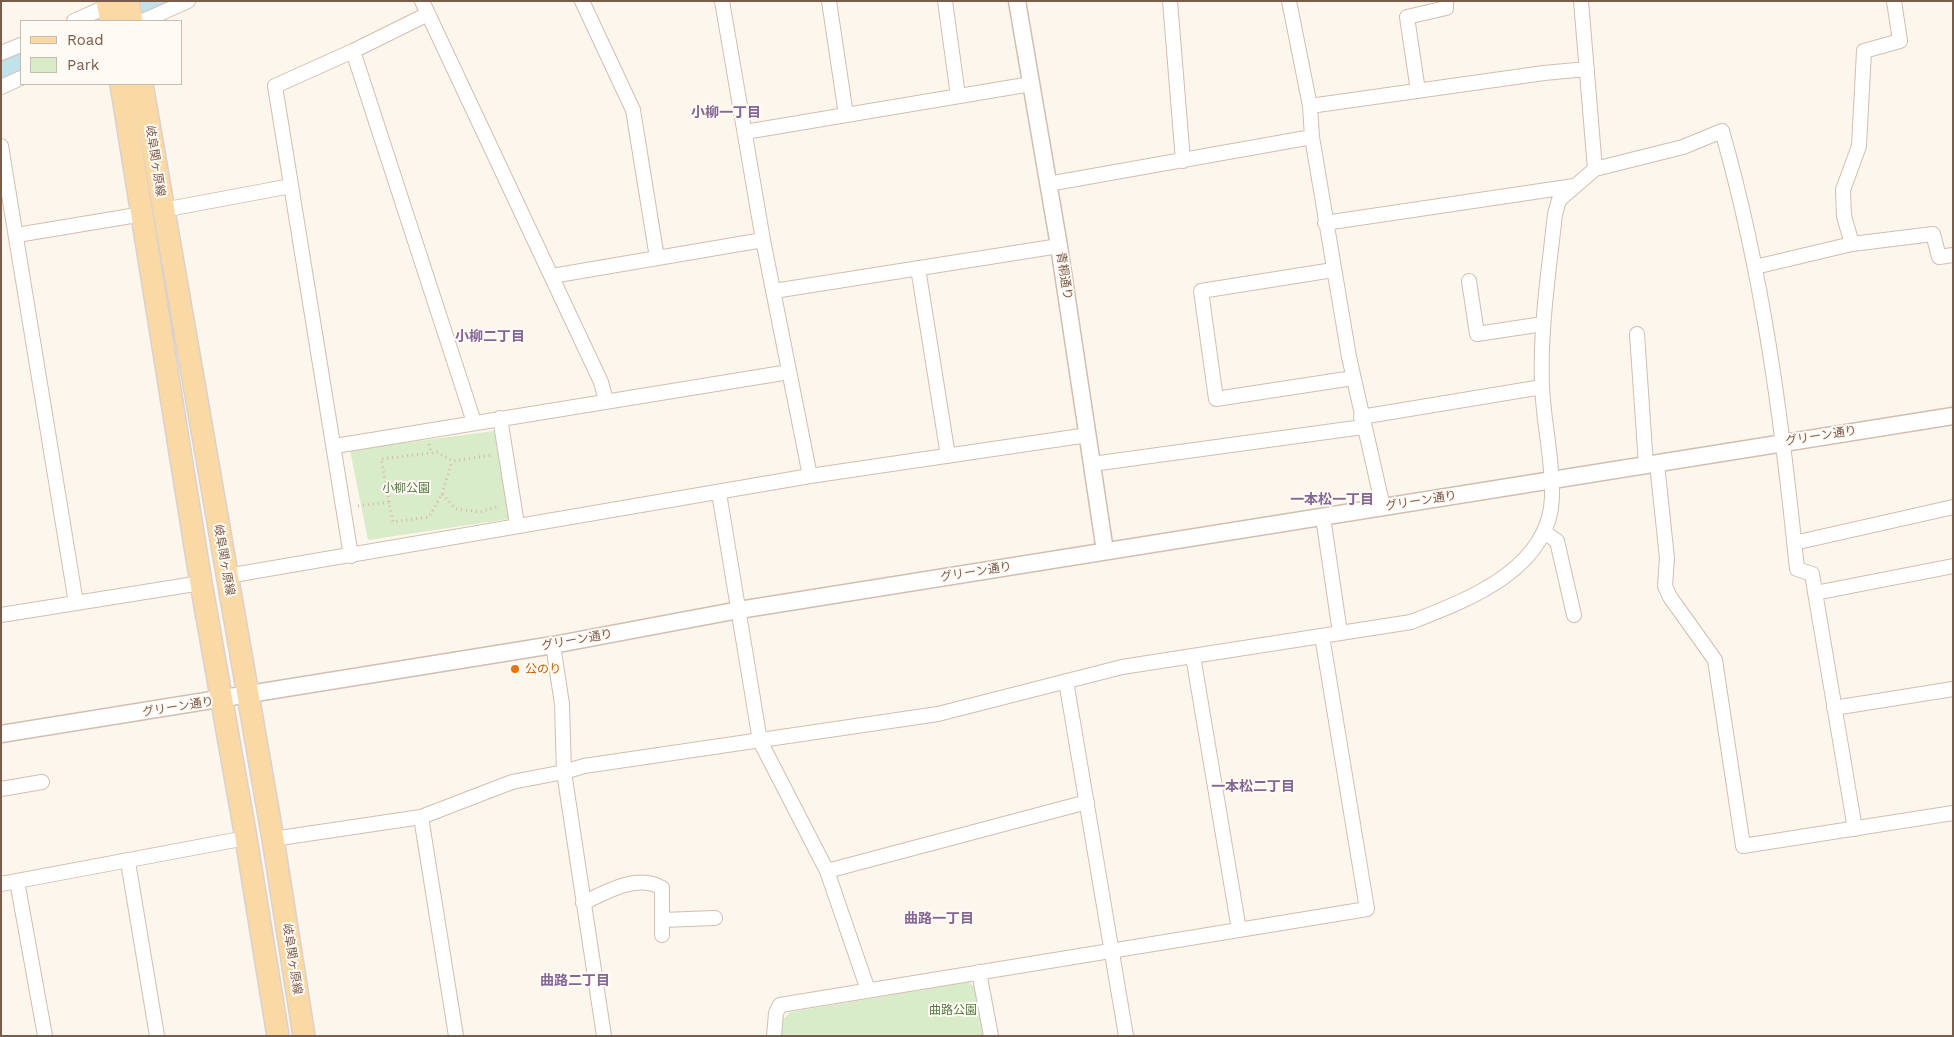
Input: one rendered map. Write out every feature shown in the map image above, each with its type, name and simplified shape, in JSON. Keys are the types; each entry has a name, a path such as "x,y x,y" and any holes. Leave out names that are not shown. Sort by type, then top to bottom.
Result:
{"main road":[{"path":"128,1 132,20"},
{"name":"岐阜関ヶ原線","path":"121,85 153,212 227,576 273,839 304,1036"},
{"name":"岐阜関ヶ原線","path":"142,85 153,212 201,583 246,838 278,1036"}],"street":[{"path":"146,20 188,1"},
{"path":"582,1 633,110 657,258"},
{"path":"722,1 763,240 810,476"},
{"path":"828,1 846,115"},
{"path":"945,1 958,96"},
{"name":"青桐通り","path":"1017,1 1059,246 1104,551"},
{"path":"1170,1 1183,161"},
{"path":"1290,1 1310,106 1312,137 1333,270 1362,422 1383,507"},
{"path":"1418,91 1407,16 1446,8 1446,1"},
{"path":"1581,1 1595,169"},
{"path":"1852,244 1844,216 1843,190 1859,146 1864,51 1900,41 1894,1"},
{"path":"352,556 274,86 353,52 425,8 601,382 606,401"},
{"path":"77,20 108,10"},
{"path":"1,53 20,44"},
{"path":"353,52 474,422"},
{"path":"1310,106 1544,73 1587,70"},
{"path":"1,87 20,78"},
{"path":"745,132 1031,84"},
{"path":"273,839 421,817 512,782 564,772 584,766 938,714 1122,667 1411,622 1454,604 1516,569 1543,537 1552,499 1542,387 1541,352 1555,214 1559,200 1578,186 1595,169 1683,148 1722,131 1738,188 1764,310 1783,441 1797,569 1812,574 1855,829"},
{"path":"1048,184 1312,137"},
{"path":"1,146 17,234 76,603"},
{"path":"17,234 153,212 291,186"},
{"path":"1325,223 1578,186"},
{"path":"1754,267 1852,244 1933,234 1939,257 1953,255"},
{"path":"552,276 763,240"},
{"path":"774,291 1059,246"},
{"path":"918,268 948,456"},
{"path":"1333,270 1201,291 1216,399 1353,378"},
{"path":"1469,280 1477,334 1543,324"},
{"path":"1637,334 1651,464 1667,558 1665,586 1670,597 1715,660 1743,846 1953,813"},
{"path":"335,446 789,372"},
{"path":"1092,464 1362,422 1542,387"},
{"name":"グリーン通り","path":"1,734 222,700 553,645 739,610 1651,464 1783,441 1953,416"},
{"path":"500,418 517,524"},
{"path":"227,576 352,556 517,524 719,493 810,476 1088,435"},
{"path":"719,493 760,741 827,872 868,990"},
{"path":"1794,543 1953,508"},
{"path":"1323,517 1340,633"},
{"path":"1544,532 1558,541 1574,615"},
{"path":"1815,593 1953,566"},
{"path":"1,615 201,583"},
{"path":"774,1036 776,1013 780,1005 1367,909 1322,636"},
{"path":"553,645 562,704 564,772 604,1036"},
{"path":"1193,656 1239,930"},
{"path":"1066,681 1126,1036"},
{"path":"1834,708 1953,689"},
{"path":"1,789 42,782"},
{"path":"827,872 1086,802"},
{"path":"421,817 456,1036"},
{"path":"1,884 128,862 246,838"},
{"path":"128,862 156,1036"},
{"path":"17,881 45,1036"},
{"path":"584,903 621,886 653,883 662,888 662,935"},
{"path":"662,920 715,918"},
{"path":"979,972 991,1036"}],"path":[{"path":"428,431 431,453"},
{"path":"452,461 442,494 429,517 393,522 381,459 437,452 452,461 495,454 497,462"},
{"path":"442,494 456,509 480,512 508,504"},
{"path":"345,508 389,502"}],"green space":[{"name":"小柳公園","path":"494,431 509,519 368,540 350,450"},
{"name":"曲路公園","path":"969,982 975,987 983,1036 782,1036 783,1020 790,1012"}],"waterway":[{"path":"112,20 154,1"},
{"path":"1,71 20,62"}],"place":[{"name":"公のり","path":"515,669"}],"district":[{"name":"小柳一丁目","path":"726,113"},
{"name":"小柳二丁目","path":"490,337"},
{"name":"一本松一丁目","path":"1332,500"},
{"name":"一本松二丁目","path":"1253,787"},
{"name":"曲路一丁目","path":"939,919"},
{"name":"曲路二丁目","path":"575,981"}]}
